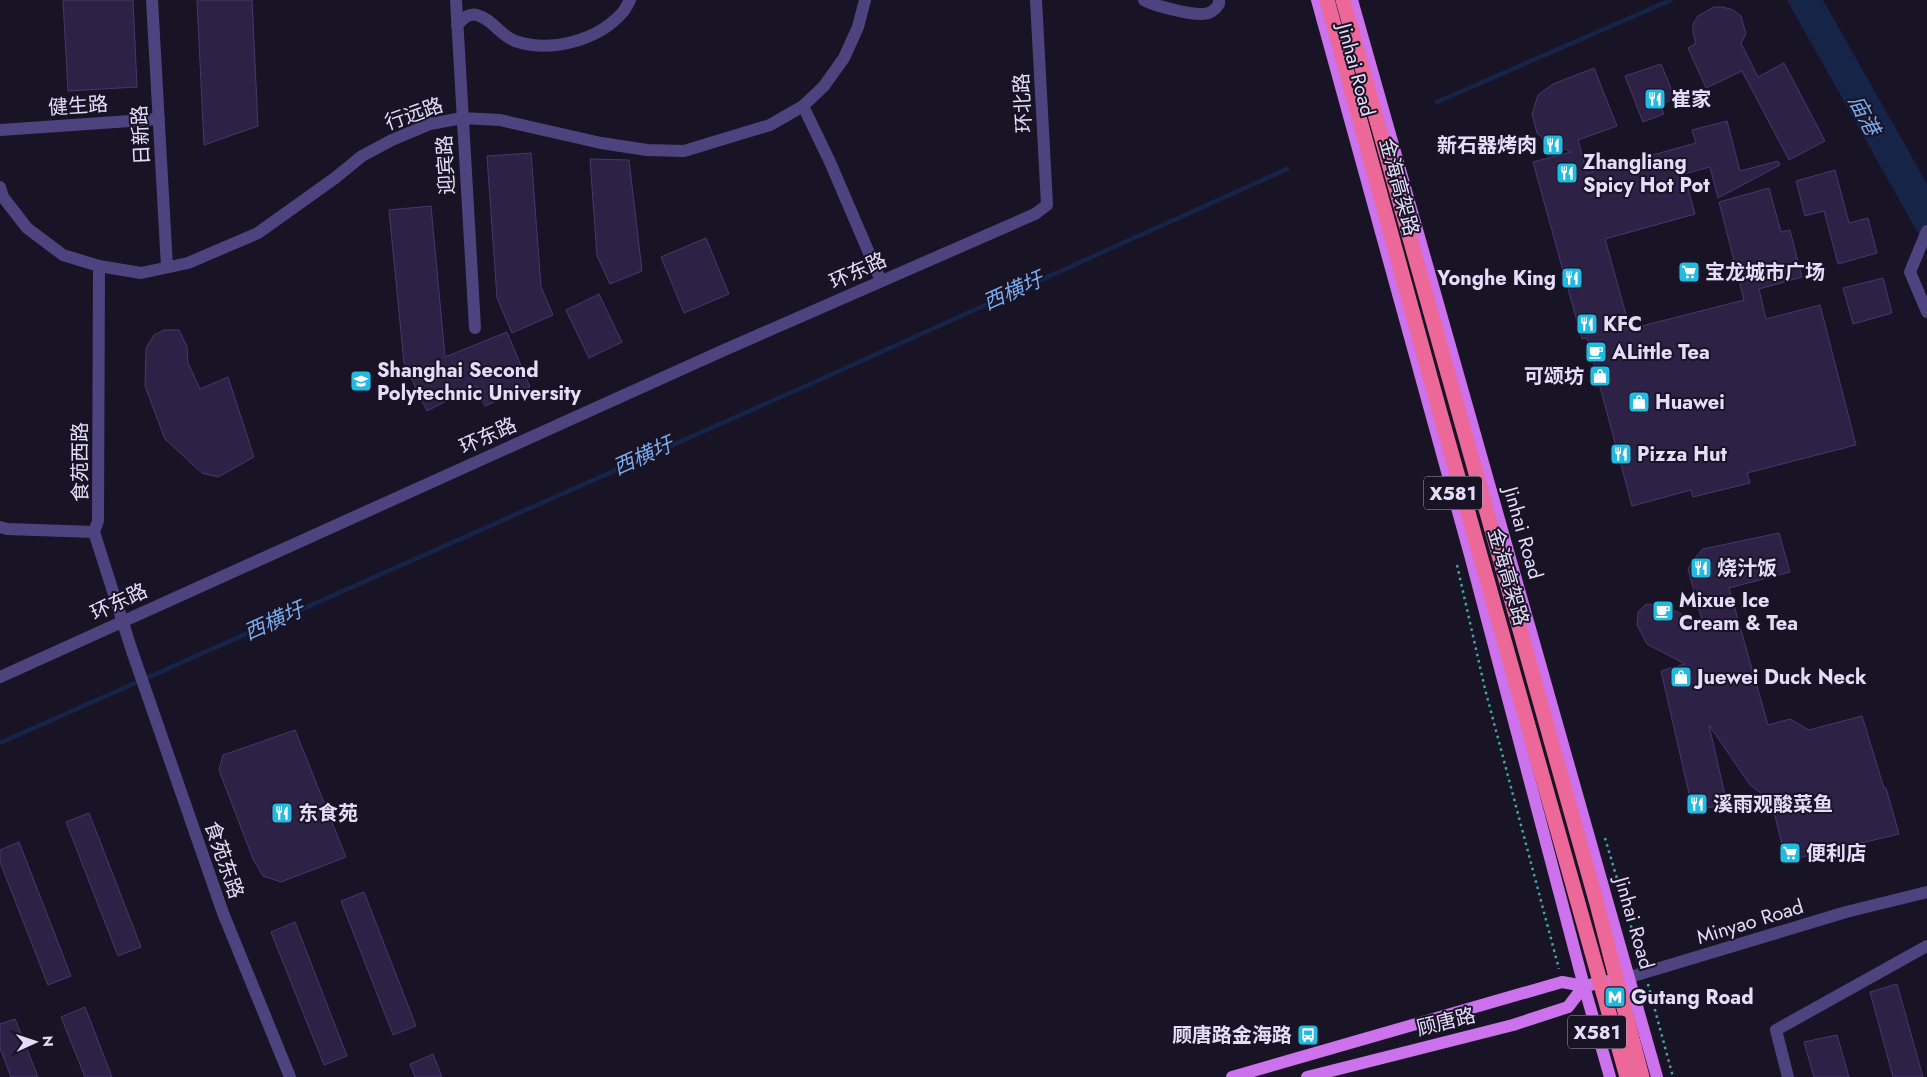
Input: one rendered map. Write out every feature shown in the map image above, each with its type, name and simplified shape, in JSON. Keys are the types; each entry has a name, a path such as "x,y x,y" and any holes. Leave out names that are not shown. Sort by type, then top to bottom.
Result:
{"highway":[{"name":"金海高架路","path":"1327,0 1440,413 1627,1077"},
{"name":"金海高架路","path":"1343,0 1597,904 1642,1077"}],"main road":[{"name":"Jinhai Road","path":"1317,0 1470,555 1584,986 1610,1077"},
{"name":"Jinhai Road","path":"1352,0 1657,1077"},
{"name":"Minyao Road","path":"1584,986 1630,977"},
{"path":"1232,1077 1562,982 1584,986"},
{"name":"顾唐路","path":"1307,1077 1513,1024 1568,1007 1584,986"}],"street":[{"name":"日新路","path":"152,0 167,267"},
{"name":"迎宾路","path":"456,0 475,328"},
{"path":"457,25 466,16 475,14 514,41 544,46 576,42 602,30 622,13 630,0"},
{"name":"行远路","path":"0,187 3,197 27,228 63,255 99,266 141,273 188,263 258,234 362,156 392,140 430,124 462,118 500,120 601,143 647,150 684,151 770,125 803,106 824,86 844,58 858,28 865,0"},
{"name":"环北路","path":"1036,0 1047,205"},
{"path":"1144,0 1152,4 1202,14 1214,12 1219,4 1219,0"},
{"path":"803,106 830,162 881,281"},
{"name":"健生路","path":"0,130 159,119"},
{"name":"环东路","path":"0,677 881,281 1035,214 1047,205"},
{"path":"1927,231 1910,272 1927,312"},
{"name":"食苑西路","path":"99,266 98,521 94,532 124,621 132,651"},
{"path":"0,527 7,529 94,532"},
{"name":"食苑东路","path":"132,651 223,913 290,1077"},
{"name":"Minyao Road","path":"1630,977 1846,912 1927,892"},
{"path":"1788,1077 1776,1030 1927,946"}],"water":[{"name":"庙港","path":"1787,0 1823,0 1927,184 1927,249"}],"building":[{"path":"63,0 133,0 137,87 68,91"},
{"path":"197,0 252,0 258,126 204,145"},
{"path":"1714,7 1733,10 1741,16 1746,34 1741,43 1758,77 1784,63 1825,141 1789,160 1742,71 1706,88 1688,48 1696,43 1693,24 1698,16"},
{"path":"1661,64 1675,98 1660,105 1664,114 1643,122 1625,76"},
{"path":"1594,68 1617,126 1578,140 1587,173 1696,143 1692,130 1727,121 1740,171 1778,161 1780,165 1718,198 1710,167 1684,174 1695,214 1605,239 1630,329 1744,300 1719,202 1769,188 1781,232 1790,230 1802,277 1759,289 1766,319 1820,305 1856,445 1747,473 1750,483 1693,497 1691,490 1632,506 1587,338 1582,339 1533,162 1571,152 1544,139 1537,133 1532,114 1538,95 1553,84"},
{"path":"531,153 541,287 553,315 512,333 497,298 487,156"},
{"path":"590,159 629,160 642,271 610,284 597,256"},
{"path":"1835,170 1849,223 1868,218 1877,253 1838,264 1824,211 1805,216 1796,181"},
{"path":"431,206 445,357 507,332 530,387 485,406 476,386 427,411 404,363 389,210"},
{"path":"706,238 729,294 684,313 661,257"},
{"path":"1883,278 1892,313 1853,324 1843,288"},
{"path":"599,294 622,342 589,358 566,310"},
{"path":"164,330 179,330 187,347 188,363 200,389 228,377 254,457 218,477 202,473 165,439 145,386 146,348 154,335"},
{"path":"1779,533 1790,572 1729,588 1768,725 1790,719 1809,730 1862,716 1899,834 1786,861 1770,795 1762,794 1750,785 1709,725 1727,804 1693,811 1661,671 1685,664 1647,644 1637,625 1638,612 1646,604 1664,606 1703,624 1688,569 1694,559 1703,549"},
{"name":"东食苑","path":"295,730 346,857 281,882 263,876 253,859 219,770 223,755"},
{"path":"89,813 141,947 118,956 66,822"},
{"path":"19,842 71,976 48,985 0,862 0,850"},
{"path":"364,892 416,1026 393,1035 341,901"},
{"path":"295,922 347,1056 324,1065 271,932"},
{"path":"1897,984 1923,1077 1893,1077 1870,992"},
{"path":"85,1007 112,1077 85,1077 61,1017"},
{"path":"15,1019 38,1077 11,1077 0,1048 0,1024"},
{"path":"1837,1035 1849,1077 1814,1077 1804,1042"},
{"path":"433,1054 442,1077 415,1077 410,1064"}],"waterway":[{"path":"1437,102 1671,0"},
{"name":"西横圩","path":"0,743 817,381 1287,169"}],"place":[{"name":"崔家","path":"1655,99"},
{"name":"新石器烤肉","path":"1553,145"},
{"name":"Zhangliang Spicy Hot Pot","path":"1567,173"},
{"name":"宝龙城市广场","path":"1689,272"},
{"name":"Yonghe King","path":"1572,278"},
{"name":"KFC","path":"1587,324"},
{"name":"ALittle Tea","path":"1596,352"},
{"name":"可颂坊","path":"1600,376"},
{"name":"Shanghai Second Polytechnic University","path":"361,381"},
{"name":"Huawei","path":"1639,402"},
{"name":"Pizza Hut","path":"1621,454"},
{"name":"烧汁饭","path":"1701,568"},
{"name":"Mixue Ice Cream & Tea","path":"1663,611"},
{"name":"Juewei Duck Neck","path":"1681,677"},
{"name":"溪雨观酸菜鱼","path":"1697,804"},
{"name":"东食苑","path":"282,813"},
{"name":"便利店","path":"1790,853"},
{"name":"Gutang Road","path":"1615,997"},
{"name":"顾唐路金海路","path":"1308,1035"}]}
